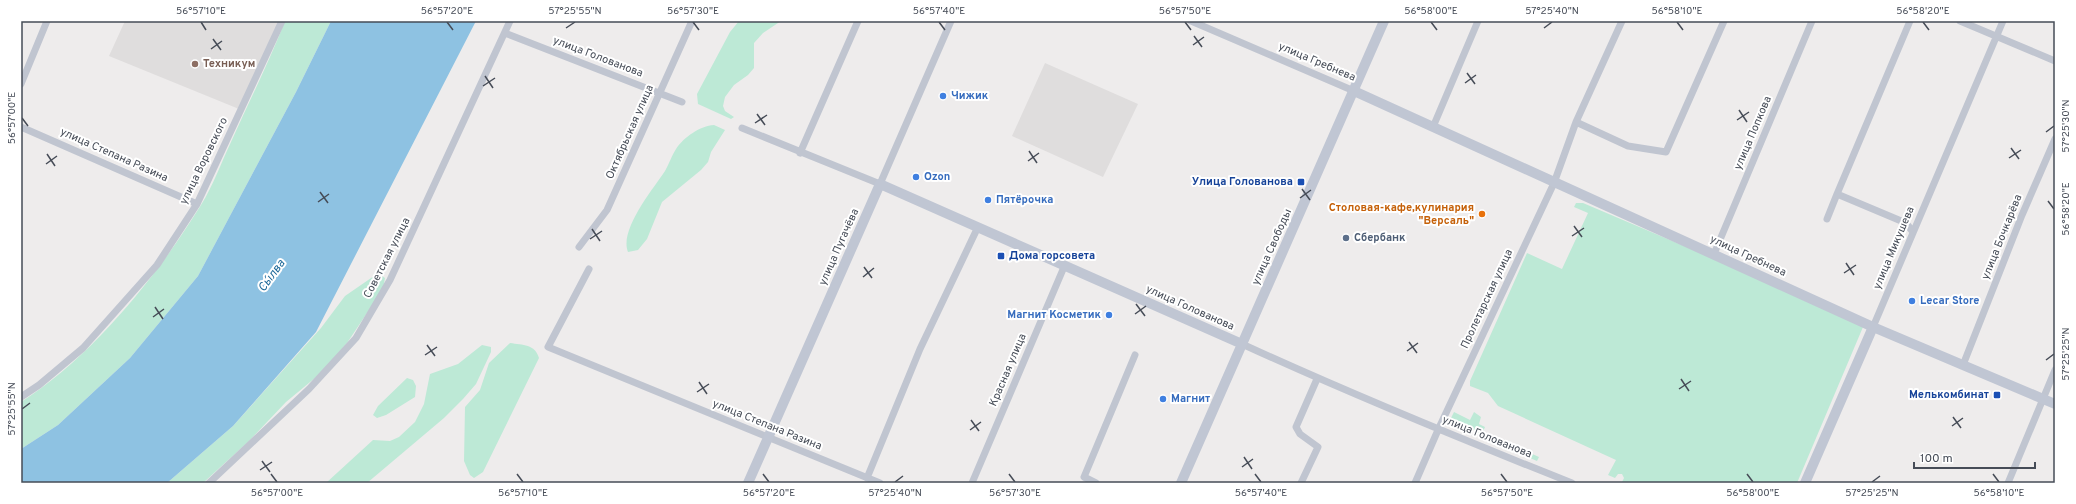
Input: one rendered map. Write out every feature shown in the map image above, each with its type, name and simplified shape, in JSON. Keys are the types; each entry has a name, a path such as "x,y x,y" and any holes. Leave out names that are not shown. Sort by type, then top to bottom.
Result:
{"street":[{"path":"21,84 47,21"},
{"name":"улица Воровского","path":"21,397 39,385 83,348 157,265 197,204 282,21"},
{"name":"Советская улица","path":"209,483 309,389 356,338 390,280 510,21"},
{"name":"Октябрьская улица","path":"579,247 608,210 692,21"},
{"path":"800,153 858,21"},
{"name":"улица Пугачёва","path":"748,483 951,21"},
{"name":"улица Гребнева","path":"1191,21 1354,91 1873,327 2055,404"},
{"name":"улица Свободы","path":"1181,483 1384,21"},
{"path":"1433,127 1478,21"},
{"name":"Пролетарская улица","path":"1415,483 1438,430 1554,183 1576,122 1622,21"},
{"path":"1576,122 1628,146 1666,152 1724,21"},
{"name":"улица Попкова","path":"1714,254 1812,21"},
{"path":"1827,219 1910,21"},
{"path":"1960,21 2055,61"},
{"name":"улица Микушева","path":"1805,483 1914,232 2003,21"},
{"name":"улица Голованова","path":"505,33 682,102"},
{"name":"улица Степана Разина","path":"21,127 197,204"},
{"name":"улица Голованова","path":"742,128 800,153 880,184 977,229 1242,344 1317,379 1438,430 1572,483"},
{"name":"улица Бочкарёва","path":"1963,366 2022,215 2055,139"},
{"path":"1837,194 1906,223 1914,232"},
{"path":"867,478 920,349 977,229"},
{"name":"Красная улица","path":"972,483 1064,266"},
{"name":"улица Степана Разина","path":"589,269 548,347 880,483"},
{"path":"1096,483 1084,477 1135,355"},
{"path":"2008,483 2055,370"},
{"path":"1301,483 1318,446 1300,434 1296,427 1317,379"}],"shaded area":[{"name":"Техникум","path":"125,21 280,21 239,109 109,56"},
{"path":"1045,63 1138,104 1103,177 1012,136"}],"green space":[{"path":"285,21 331,21 296,92 198,276 130,358 58,425 21,449 21,402 47,384 98,339 143,287 184,232 201,205 266,67"},
{"path":"739,21 781,21 763,33 754,43 754,68 748,75 734,85 725,97 723,106 725,111 734,117 731,119 698,104 697,94 730,32"},
{"path":"714,125 725,130 711,152 708,162 701,170 662,202 647,239 638,250 628,252 628,233 633,221 665,171 676,149 683,140 693,133 703,127"},
{"path":"1576,203 1583,203 1757,277 1863,327 1797,483 1622,482 1624,478 1622,474 1618,474 1615,478 1608,475 1616,460 1498,406 1488,393 1470,386 1470,381 1527,253 1562,269 1588,213 1574,207"},
{"path":"374,276 382,276 385,278 383,289 347,343 321,373 286,402 249,441 203,483 167,483 233,426 321,328 345,296"},
{"path":"510,343 528,346 535,350 539,358 483,472 474,478 470,475 464,461 465,407 480,390 489,363"},
{"path":"482,345 491,347 491,352 476,384 444,418 367,483 326,483 373,440 390,441 399,437 415,422 424,404 430,374 458,364"},
{"path":"407,378 413,380 416,386 415,397 386,415 377,418 373,415 378,406"},
{"path":"1454,412 1470,420 1474,412 1481,417 1479,424 1485,427 1481,436 1474,430 1450,420"},
{"path":"1495,437 1539,457 1537,461 1493,442"}],"water":[{"name":"Сы́лва","path":"331,21 476,21 316,332 233,426 167,483 21,483 21,449 58,425 130,358 198,276 296,92"}],"place":[{"name":"Техникум","path":"195,64"},
{"name":"Чижик","path":"943,96"},
{"name":"Ozon","path":"916,177"},
{"name":"Улица Голованова","path":"1301,182"},
{"name":"Пятёрочка","path":"988,200"},
{"name":"Столовая-кафе,кулинария \"Версаль\"","path":"1482,214"},
{"name":"Сбербанк","path":"1346,238"},
{"name":"Дома горсовета","path":"1001,256"},
{"name":"Lecar Store","path":"1912,301"},
{"name":"Магнит Косметик","path":"1109,315"},
{"name":"Мелькомбинат","path":"1997,395"},
{"name":"Магнит","path":"1163,399"}]}
